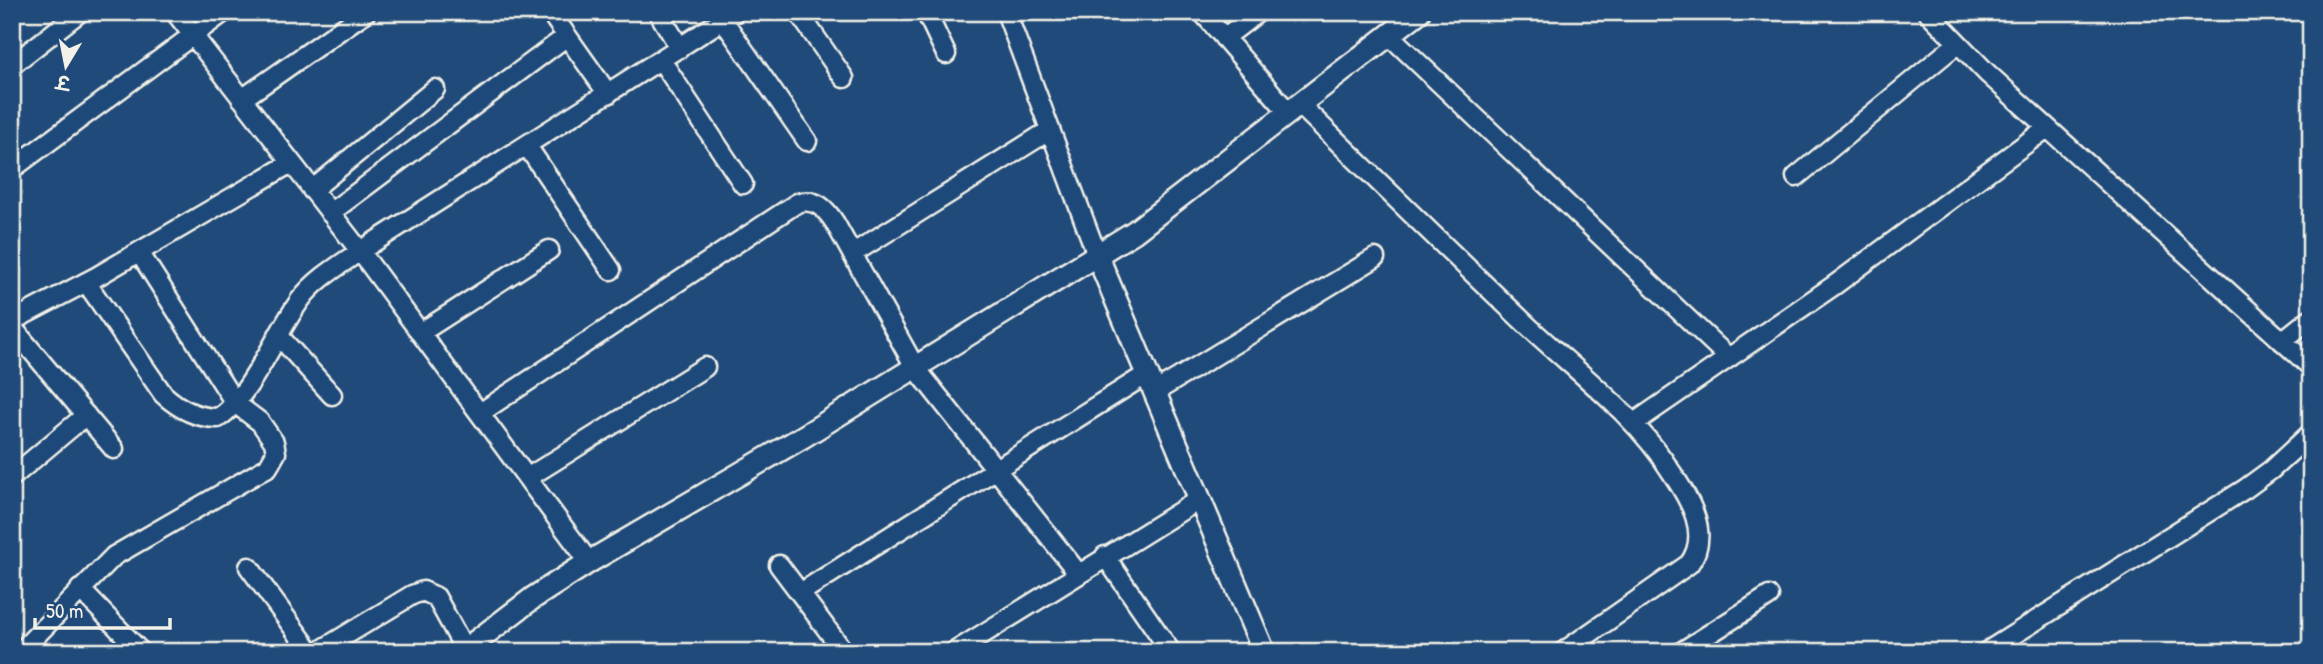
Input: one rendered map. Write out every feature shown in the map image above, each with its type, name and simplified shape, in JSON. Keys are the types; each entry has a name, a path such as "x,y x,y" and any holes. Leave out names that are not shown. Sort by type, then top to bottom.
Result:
{"street":[{"path":"12,65 80,12"},
{"path":"175,12 360,251 589,562"},
{"path":"12,169 225,12"},
{"path":"242,99 366,12"},
{"path":"550,12 608,93"},
{"path":"658,12 680,48"},
{"path":"798,12 844,78"},
{"path":"926,12 946,54"},
{"path":"1006,12 1097,255 1265,652"},
{"path":"1202,12 1224,38 1294,108 1634,423 1672,472 1697,524 1700,541 1696,554 1689,564 1563,652"},
{"path":"1224,38 1258,12"},
{"path":"318,652 423,591 436,597 464,651 533,598 589,562 801,438 1164,211 1419,12"},
{"path":"1928,12 2047,128 2311,367"},
{"path":"86,282 153,380 173,403 188,412 218,418 236,402 304,295 323,277 729,16 807,141"},
{"path":"1388,35 1729,358"},
{"path":"330,213 566,36"},
{"path":"1796,177 1958,43"},
{"path":"661,60 743,184"},
{"path":"312,190 435,89"},
{"path":"1634,423 1836,284 2047,128"},
{"path":"852,254 1050,130"},
{"path":"527,146 611,270"},
{"path":"12,321 139,252 291,163"},
{"path":"480,413 797,202 806,200 821,206 835,223 915,367 1078,573"},
{"path":"420,333 548,250"},
{"path":"20,652 114,556 268,467 276,453 274,442 260,422 236,402 139,252"},
{"path":"800,593 995,470 1375,258"},
{"path":"2283,341 2311,318"},
{"path":"12,327 114,449"},
{"path":"278,335 332,395"},
{"path":"527,478 705,367"},
{"path":"12,477 86,415"},
{"path":"1986,652 2245,489 2271,470 2311,433"},
{"path":"954,652 1200,499"},
{"path":"1105,556 1171,652"},
{"path":"779,565 845,652"},
{"path":"249,567 311,652"},
{"path":"80,589 141,652"},
{"path":"1681,652 1769,596"}]}
